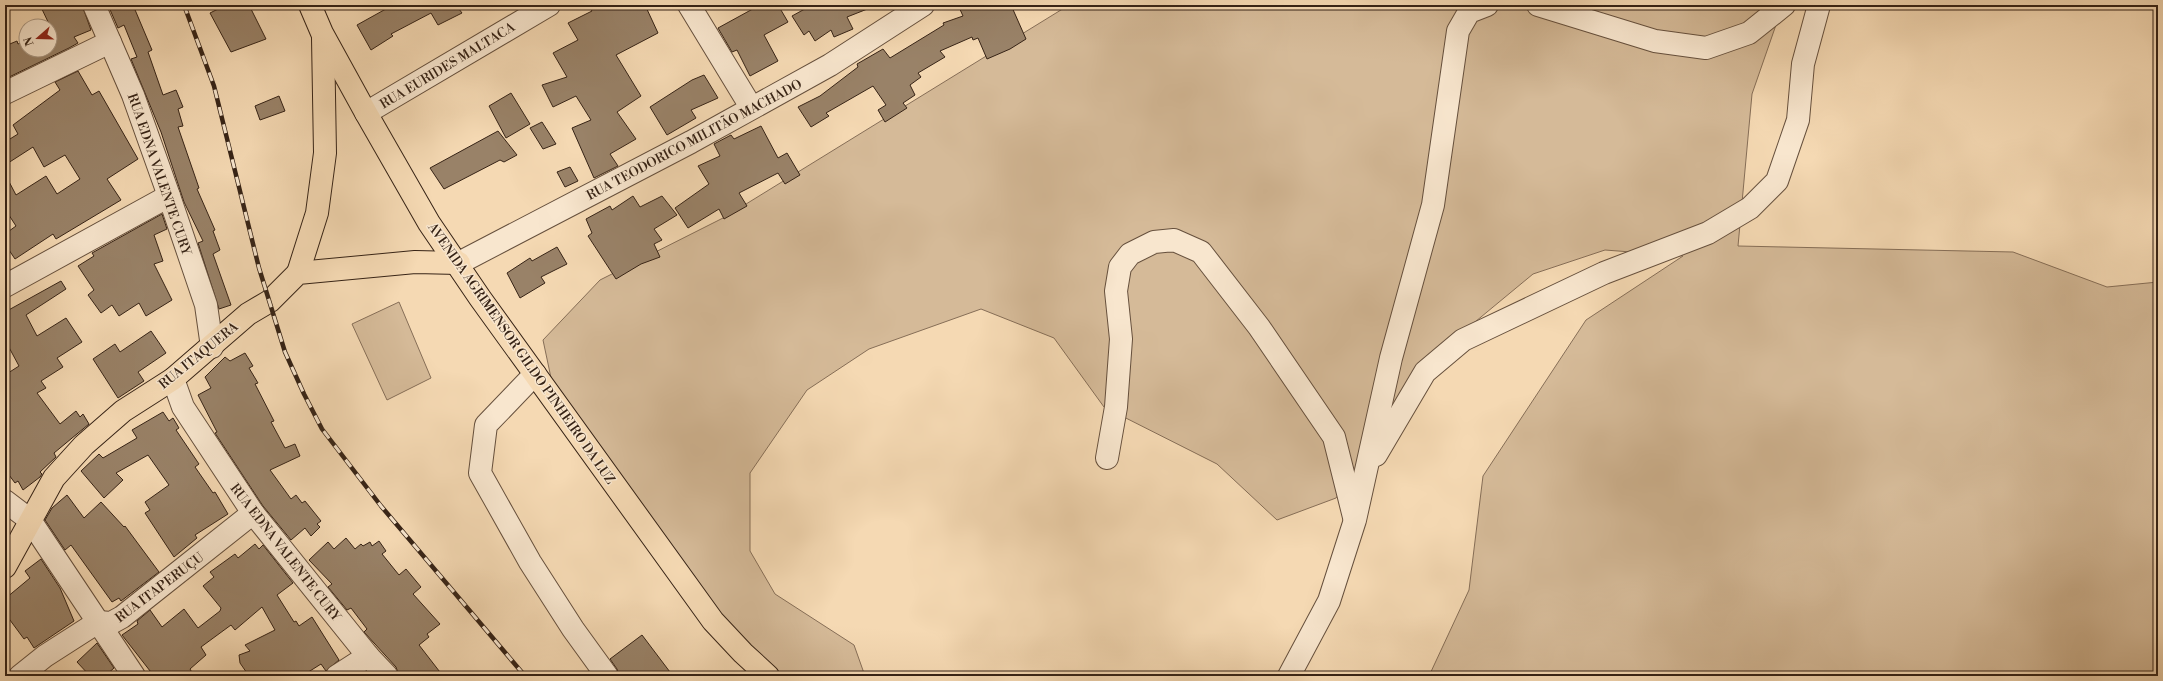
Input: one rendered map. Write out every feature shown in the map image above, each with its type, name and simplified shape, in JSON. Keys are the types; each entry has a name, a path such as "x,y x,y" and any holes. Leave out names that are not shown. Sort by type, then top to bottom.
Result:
{"main road":[{"name":"AVENIDA AGRIMENSOR GILDO PINHEIRO DA LUZ","path":"310,5 322,33 366,114 429,223 459,263 480,298 713,621 743,653 768,676"},
{"path":"322,33 325,153 317,213 298,273 415,262 459,263"},
{"name":"RUA ITAQUERA","path":"5,567 54,478 84,445 123,411 173,379 212,347 248,314 270,301 298,273"}],"street":[{"name":"RUA EDNA VALENTE CURY","path":"94,5 133,95 169,196 206,305 212,347"},
{"name":"RUA EURIDES MALTACA","path":"366,114 548,5"},
{"path":"688,5 751,107"},
{"name":"RUA TEODORICO MILITÃO MACHADO","path":"459,263 691,142 751,107 830,65 923,5"},
{"path":"1289,676 1329,601 1355,520 1391,358 1433,205 1458,31 1469,12 1487,5"},
{"path":"1538,5 1655,41 1706,48 1749,33 1784,5"},
{"path":"1366,472 1425,372 1463,340 1604,273 1708,234 1750,208 1777,181 1798,120 1803,64 1819,5"},
{"path":"5,93 110,42"},
{"path":"5,286 169,196"},
{"path":"1107,458 1116,407 1121,339 1116,291 1120,267 1130,254 1154,242 1174,240 1201,252 1258,327 1334,437 1355,520"},
{"path":"535,374 486,425 480,473 530,562 573,629 607,676"},
{"name":"RUA EDNA VALENTE CURY","path":"173,379 183,407 254,513 368,656 388,676"},
{"path":"5,501 30,520 134,676"},
{"name":"RUA ITAPERUÇU","path":"20,676 45,656 98,622 111,623 122,617 254,513"},
{"path":"337,676 368,656"}],"shaded area":[{"path":"1069,5 1789,5 1777,22 1752,94 1738,246 2013,252 2107,287 2158,282 2158,676 1429,676 1469,590 1483,476 1586,320 1683,256 1605,250 1533,274 1458,336 1336,498 1277,520 1217,464 1104,407 1054,338 981,309 869,349 807,390 750,473 750,551 775,594 854,645 865,676 772,676 742,649 554,392 543,340 600,280 725,217"},
{"path":"399,302 431,378 387,400 352,324"}],"building":[{"path":"40,5 82,5 91,30 74,37 78,43 58,53 58,18 46,18"},
{"path":"108,5 133,5 152,50 148,52 163,95 176,90 183,107 178,109 183,126 178,127 199,188 197,189 215,230 213,231 220,250 213,254 231,305 219,309 198,243 203,241 184,202 161,132 131,59 137,57 124,25 118,28"},
{"path":"226,5 249,5 266,39 231,52 210,13"},
{"path":"393,5 456,5 462,13 438,25 431,13 391,34 393,36 371,50 357,25"},
{"path":"599,5 645,5 658,33 616,55 641,96 617,112 636,139 610,154 618,166 594,178 572,128 591,120 576,96 553,107 542,85 567,77 553,53 578,40 568,23 592,11 590,8"},
{"path":"760,5 778,5 788,22 764,35 778,61 750,76 737,50 732,52 718,28"},
{"path":"812,5 875,6 847,17 853,29 834,37 831,30 815,41 809,31 804,35 792,16"},
{"path":"958,5 1011,5 1026,39 1010,49 987,59 978,38 973,40 972,37 940,51 945,57 918,73 921,77 910,85 915,95 903,103 907,108 885,122 878,110 886,105 873,86 826,113 829,116 811,127 798,107 820,96 858,67 857,64 883,49 890,58 944,25 943,23 963,16"},
{"path":"17,41 18,58 48,58 5,79 5,46"},
{"path":"78,71 92,95 99,91 138,159 107,179 121,200 56,239 53,234 15,259 5,244 5,234 16,226 5,209 5,174 16,195 46,176 57,194 80,179 65,155 44,167 33,147 5,165 5,142 18,134 13,125 60,90 55,82"},
{"path":"704,75 718,98 691,110 696,118 667,135 650,107 692,80"},
{"path":"511,93 530,124 506,138 489,106"},
{"path":"279,96 285,111 260,120 255,106"},
{"path":"542,122 556,144 543,149 530,128"},
{"path":"761,126 778,158 787,153 800,175 785,184 778,173 739,193 747,206 724,219 719,209 688,228 675,208 709,184 698,166 720,156 714,144 731,135 734,139"},
{"path":"498,131 517,155 504,162 500,160 444,189 430,168"},
{"path":"570,167 578,181 565,187 557,172"},
{"path":"633,196 640,207 662,196 677,215 654,229 662,240 654,244 660,257 641,264 616,279 588,236 592,233 586,219 610,206 612,210"},
{"path":"162,214 167,229 154,235 163,261 154,264 172,300 146,316 139,303 119,316 112,305 101,313 88,295 94,290 78,266 94,256 92,253"},
{"path":"557,247 567,264 541,277 545,283 520,298 507,273 530,258 532,261"},
{"path":"61,281 66,289 26,315 37,336 66,318 82,342 57,358 63,367 41,381 46,388 37,393 60,424 76,411 80,417 83,414 89,424 54,453 56,457 40,472 42,474 40,477 23,490 18,481 15,483 9,475 5,478 5,375 19,366 5,340 5,312"},
{"path":"151,331 166,353 138,372 144,381 118,398 93,359 115,344 120,352"},
{"path":"245,353 253,366 249,368 258,383 255,384 274,421 271,422 285,448 295,444 300,456 270,470 291,499 296,495 302,503 305,501 321,521 317,524 320,527 311,536 305,528 291,540 263,506 215,433 217,432 198,395 211,388 205,377 225,357 230,361"},
{"path":"163,412 169,421 173,418 179,428 176,430 199,464 195,467 213,493 215,492 228,514 195,535 197,538 174,557 145,513 150,510 145,502 169,485 148,455 116,473 123,480 104,498 81,471 99,454 103,458 137,438 132,430"},
{"path":"67,495 84,518 101,502 124,527 125,526 159,572 121,601 119,598 112,602 71,545 65,550 45,520 52,508"},
{"path":"346,538 355,549 361,544 363,546 370,542 372,546 379,541 386,551 382,554 399,575 406,569 421,587 413,594 440,624 427,634 429,637 419,645 443,676 399,676 396,667 364,632 367,629 351,608 347,610 328,587 332,584 309,560 328,542 334,549"},
{"path":"255,544 259,549 263,545 293,583 277,595 294,622 296,621 299,626 312,617 339,660 326,671 321,664 302,676 249,676 240,663 239,655 250,651 245,645 275,630 262,607 235,630 231,625 201,647 206,655 190,669 194,676 154,676 122,635 138,624 137,621 150,610 162,627 184,609 198,628 220,611 221,608 203,586 214,577 210,572 235,554 238,558"},
{"path":"41,559 60,588 74,621 34,648 27,637 24,639 7,616 6,598 30,578 25,571"},
{"path":"642,635 673,676 619,676 617,669 610,659"},
{"path":"97,643 114,668 105,676 90,676 77,662"}],"railway":[{"path":"184,5 214,86 259,268 285,352 304,394 322,429 381,506 525,676"}]}
